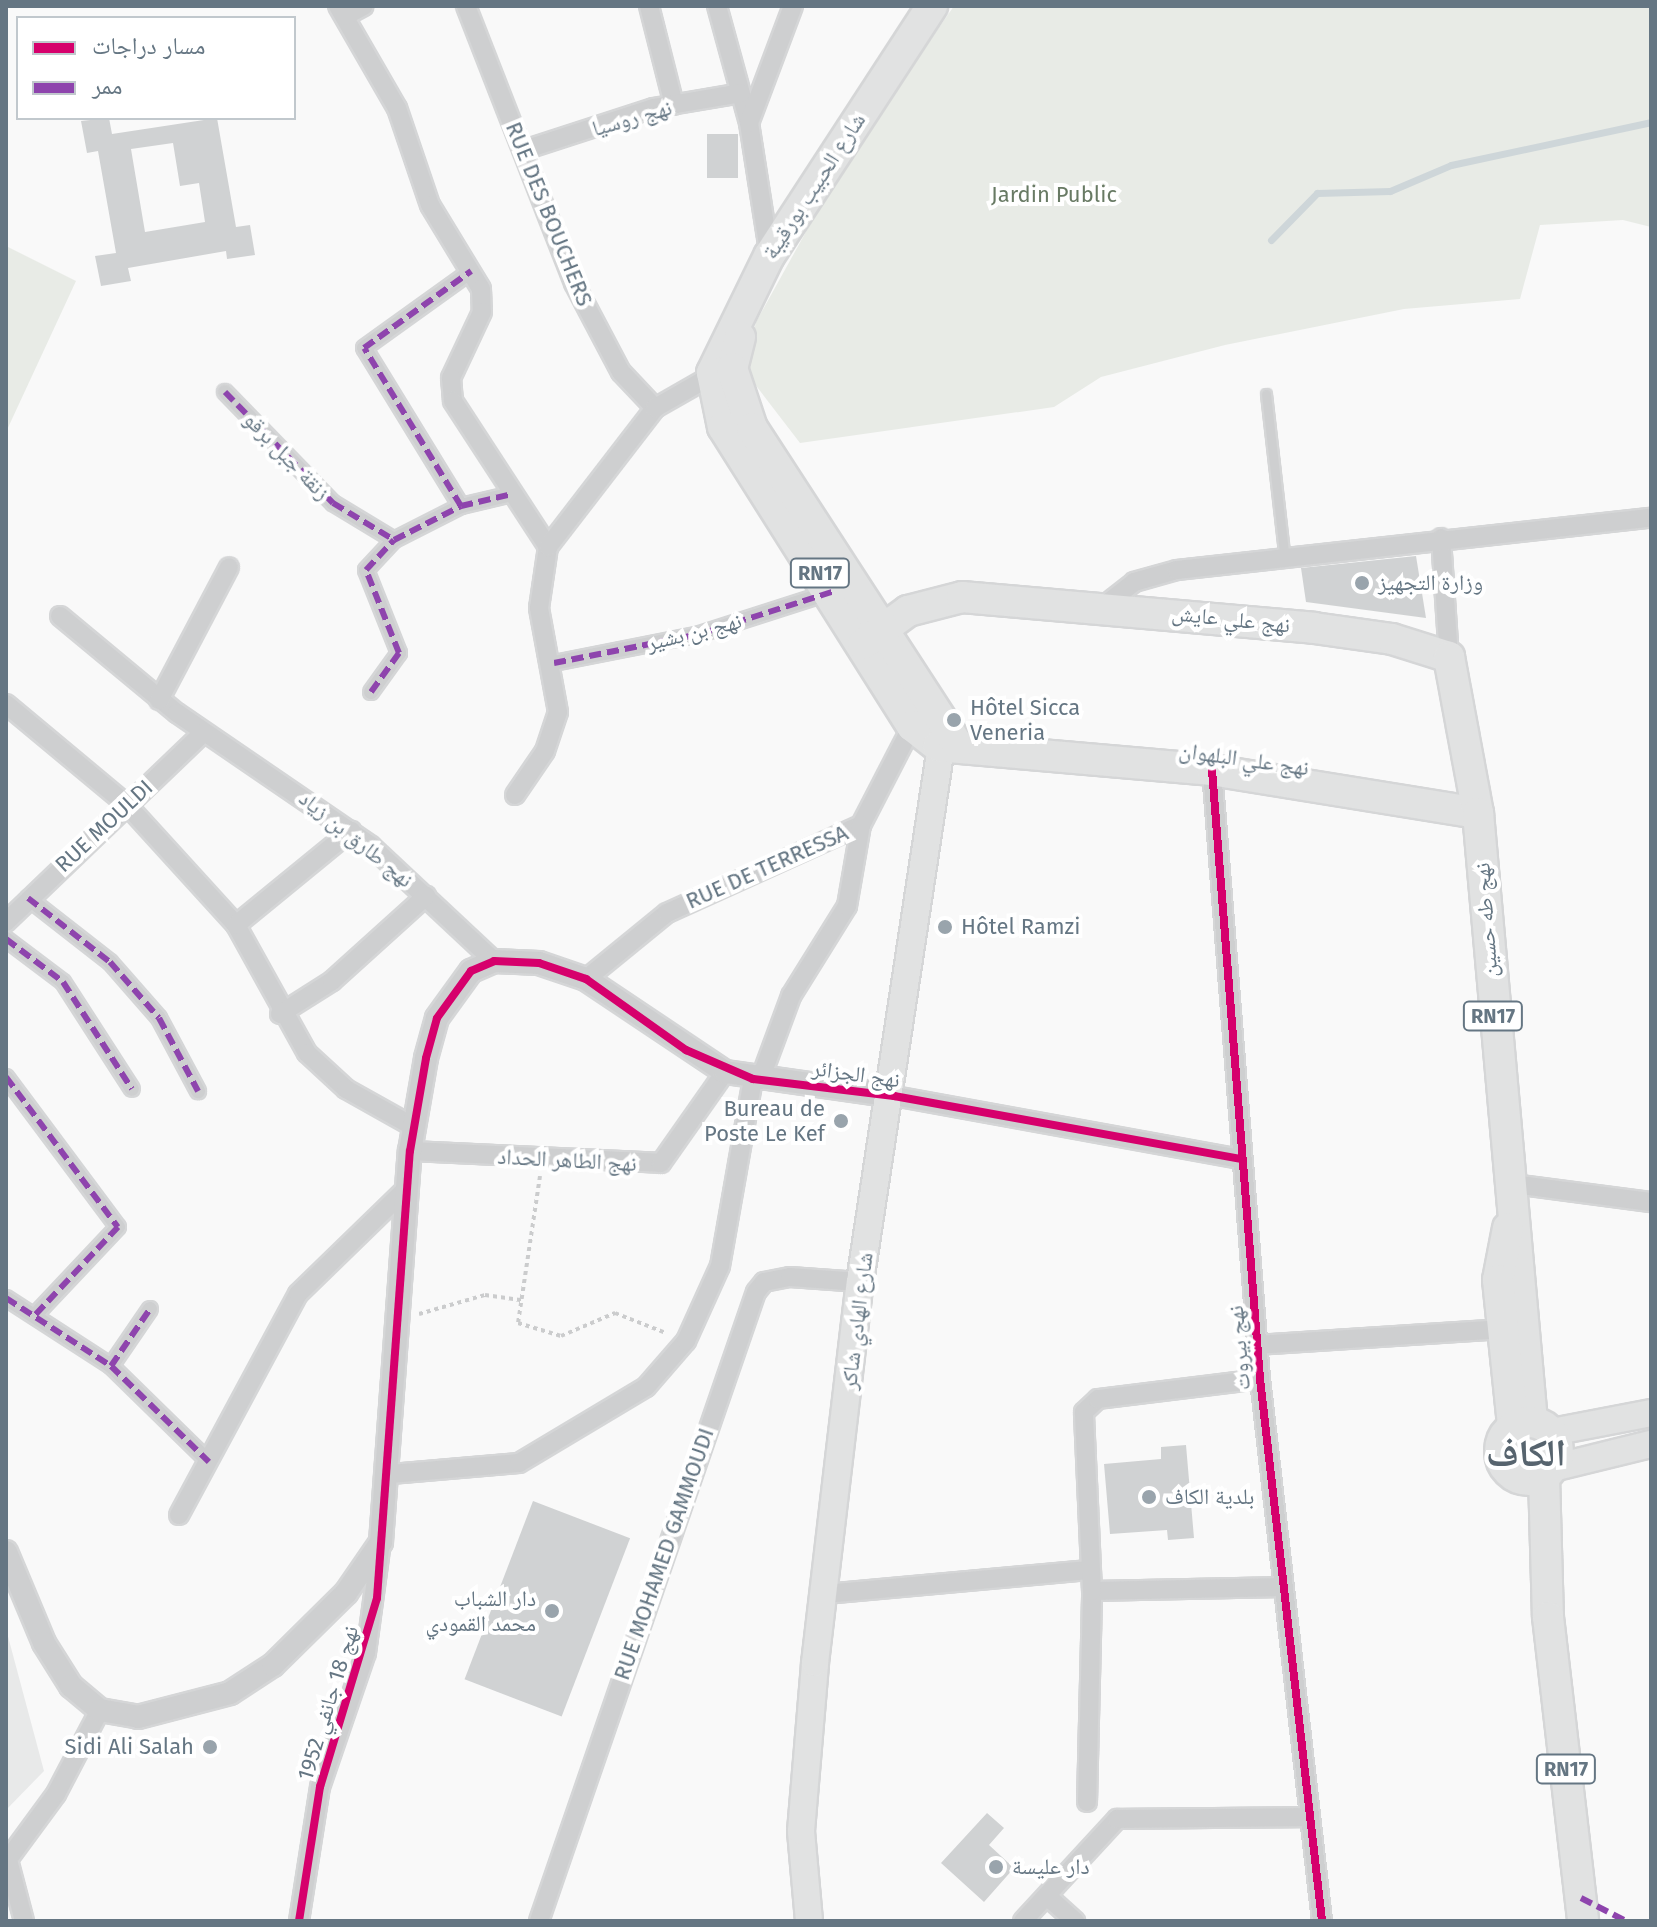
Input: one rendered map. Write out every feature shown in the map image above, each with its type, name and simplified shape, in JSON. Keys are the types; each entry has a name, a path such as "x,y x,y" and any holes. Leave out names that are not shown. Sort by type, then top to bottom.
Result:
{"main road":[{"name":"شارع الحبيب بورقيبة","path":"722,371 775,260 932,6"},
{"name":"شارع الحبيب بورقيبة","path":"775,260 946,6"},
{"name":"RN17","path":"722,371 723,427 832,592 874,637 912,726 947,738"},
{"name":"RN17","path":"722,371 874,637 947,738"},
{"name":"نهج علي عايش","path":"874,637 926,603 962,597 1105,605 1392,639 1449,657"},
{"path":"1449,657 1478,813"},
{"name":"نهج علي البلهوان","path":"947,738 1212,770 1478,813"},
{"name":"شارع الهادي شاكر","path":"809,1921 801,1831 860,1282 894,1096 947,738"},
{"name":"نهج طه حسين","path":"1478,813 1506,1183 1510,1218 1522,1266 1532,1427"},
{"name":"نهج طه حسين","path":"1510,1218 1498,1280 1502,1329 1532,1427"},
{"path":"1532,1427 1651,1413"},
{"name":"RN17","path":"1532,1427 1501,1460 1538,1474"},
{"name":"RN17","path":"1532,1427 1548,1617 1583,1921"},
{"path":"1538,1474 1651,1444"}],"street":[{"path":"364,6 341,11 397,108 430,205 471,271 482,312 450,391 548,547"},
{"name":"RUE DES BOUCHERS","path":"466,6 590,317 621,372 655,408"},
{"path":"649,6 674,105"},
{"path":"717,6 749,123 775,260"},
{"path":"749,123 793,6"},
{"name":"نهج روسيا","path":"524,150 674,105 741,93"},
{"path":"461,506 364,348 471,271"},
{"path":"515,795 554,732 554,663 539,608 548,547 655,408 722,371"},
{"name":"زنقة جبل برقو","path":"225,392 333,503 394,540"},
{"path":"371,692 399,653 366,570 394,540 461,506 512,494"},
{"path":"1105,605 1151,575 1284,553 1651,518"},
{"path":"1441,538 1449,657"},
{"path":"159,700 229,567"},
{"name":"نهج بن بشير","path":"554,663 700,634 832,592"},
{"name":"نهج طارق بن زياد","path":"60,616 159,700 351,831 494,961"},
{"path":"6,704 126,804 236,925 280,1014 307,1053 346,1089 414,1127"},
{"name":"RUE DE TERRESSA","path":"586,979 667,913 861,825 912,726"},
{"name":"RUE MOULDI","path":"6,922 204,732"},
{"name":"نهج بيروت","path":"1212,770 1240,1159 1260,1379 1322,1921"},
{"path":"391,1474 519,1463 646,1387 686,1341 720,1266 756,1080 784,1010 847,906 861,825"},
{"path":"236,925 351,831"},
{"path":"280,1014 332,981 426,896"},
{"path":"28,898 110,962 159,1018 198,1091"},
{"path":"6,939 63,982 132,1089"},
{"path":"6,1552 44,1643 71,1686 100,1710 138,1717 230,1693 320,1623 381,1542 391,1474 410,1151 437,1018 471,971 494,961"},
{"name":"نهج الجزائر","path":"494,961 539,963 586,979 725,1072 756,1080 894,1096 1240,1159"},
{"name":"نهج الطاهر الحداد","path":"410,1151 543,1160 661,1163 725,1072"},
{"path":"6,1077 118,1227 34,1316"},
{"path":"1506,1183 1651,1202"},
{"path":"179,1515 298,1294 408,1187"},
{"name":"RUE MOHAMED GAMMOUDI","path":"539,1921 756,1292 764,1282 790,1277 860,1282"},
{"path":"6,1298 111,1366 209,1462"},
{"path":"111,1366 150,1309"},
{"path":"1257,1345 1502,1329"},
{"path":"1087,1802 1092,1591 1081,1424 1090,1404 1260,1379"},
{"name":"نهج 18 جانفي 1952","path":"299,1921 320,1787 366,1653 381,1542"},
{"path":"825,1594 1089,1570"},
{"path":"1092,1591 1284,1587"},
{"path":"24,1921 7,1861 56,1794 100,1710"},
{"path":"1023,1921 1117,1819 1310,1817"},
{"path":"1047,1896 1075,1921"}],"lane":[{"path":"1266,394 1284,553"}],"path":[{"path":"543,1160 518,1323 561,1336 615,1313 686,1341"},
{"path":"401,1319 485,1295 522,1300"}],"shaded area":[{"path":"6,1629 44,1771 6,1810"}],"green space":[{"name":"Jardin Public","path":"954,6 1651,6 1651,227 1623,220 1540,225 1520,299 1404,309 1225,345 1101,377 1054,407 800,443 744,370 756,322 843,165"},
{"path":"6,246 76,281 6,432"}],"building":[{"path":"109,120 112,134 217,120 236,227 250,225 255,255 227,259 226,251 128,268 131,281 101,286 95,256 116,253 98,151 87,153 81,121","holes":["173,143 180,186 199,183 205,222 145,232 131,149"]},
{"path":"707,134 738,134 738,178 707,178"},
{"name":"وزارة التجهيز","path":"1416,556 1426,618 1306,602 1301,568"},
{"name":"بلدية الكاف","path":"1186,1445 1194,1538 1168,1540 1167,1530 1110,1534 1104,1464 1161,1459 1161,1447"},
{"name":"دار الشباب محمد القمودي","path":"533,1501 630,1538 562,1717 465,1679"},
{"path":"987,1813 1004,1828 989,1845 1014,1868 984,1902 941,1863"}],"waterway":[{"path":"1271,240 1317,193 1390,191 1451,165 1651,122"}],"marked path":[{"path":"461,506 364,348 471,271"},
{"path":"225,392 333,503 394,540"},
{"path":"371,692 399,653 366,570 394,540 461,506 512,494"},
{"path":"554,663 700,634 832,592"},
{"path":"28,898 110,962 159,1018 198,1091"},
{"path":"6,939 63,982 132,1089"},
{"path":"6,1077 118,1227 34,1316"},
{"path":"6,1298 111,1366 209,1462"},
{"path":"111,1366 150,1309"},
{"path":"1581,1898 1626,1921"}],"cycle path":[{"path":"1212,770 1260,1379 1322,1921"},
{"path":"299,1921 320,1787 377,1598 410,1151 426,1058 437,1018 471,971 494,961 539,963 586,979 686,1050 753,1079 894,1096 1240,1159"}],"place":[{"name":"وزارة التجهيز","path":"1362,583"},
{"name":"Hôtel Sicca Veneria","path":"954,720"},
{"name":"Hôtel Ramzi","path":"945,927"},
{"name":"Bureau de Poste Le Kef","path":"841,1121"},
{"name":"بلدية الكاف","path":"1149,1497"},
{"name":"دار الشباب محمد القمودي","path":"552,1611"},
{"name":"Sidi Ali Salah","path":"210,1747"},
{"name":"دار عليسة","path":"996,1867"}],"district":[{"name":"الكاف","path":"1526,1454"}]}
